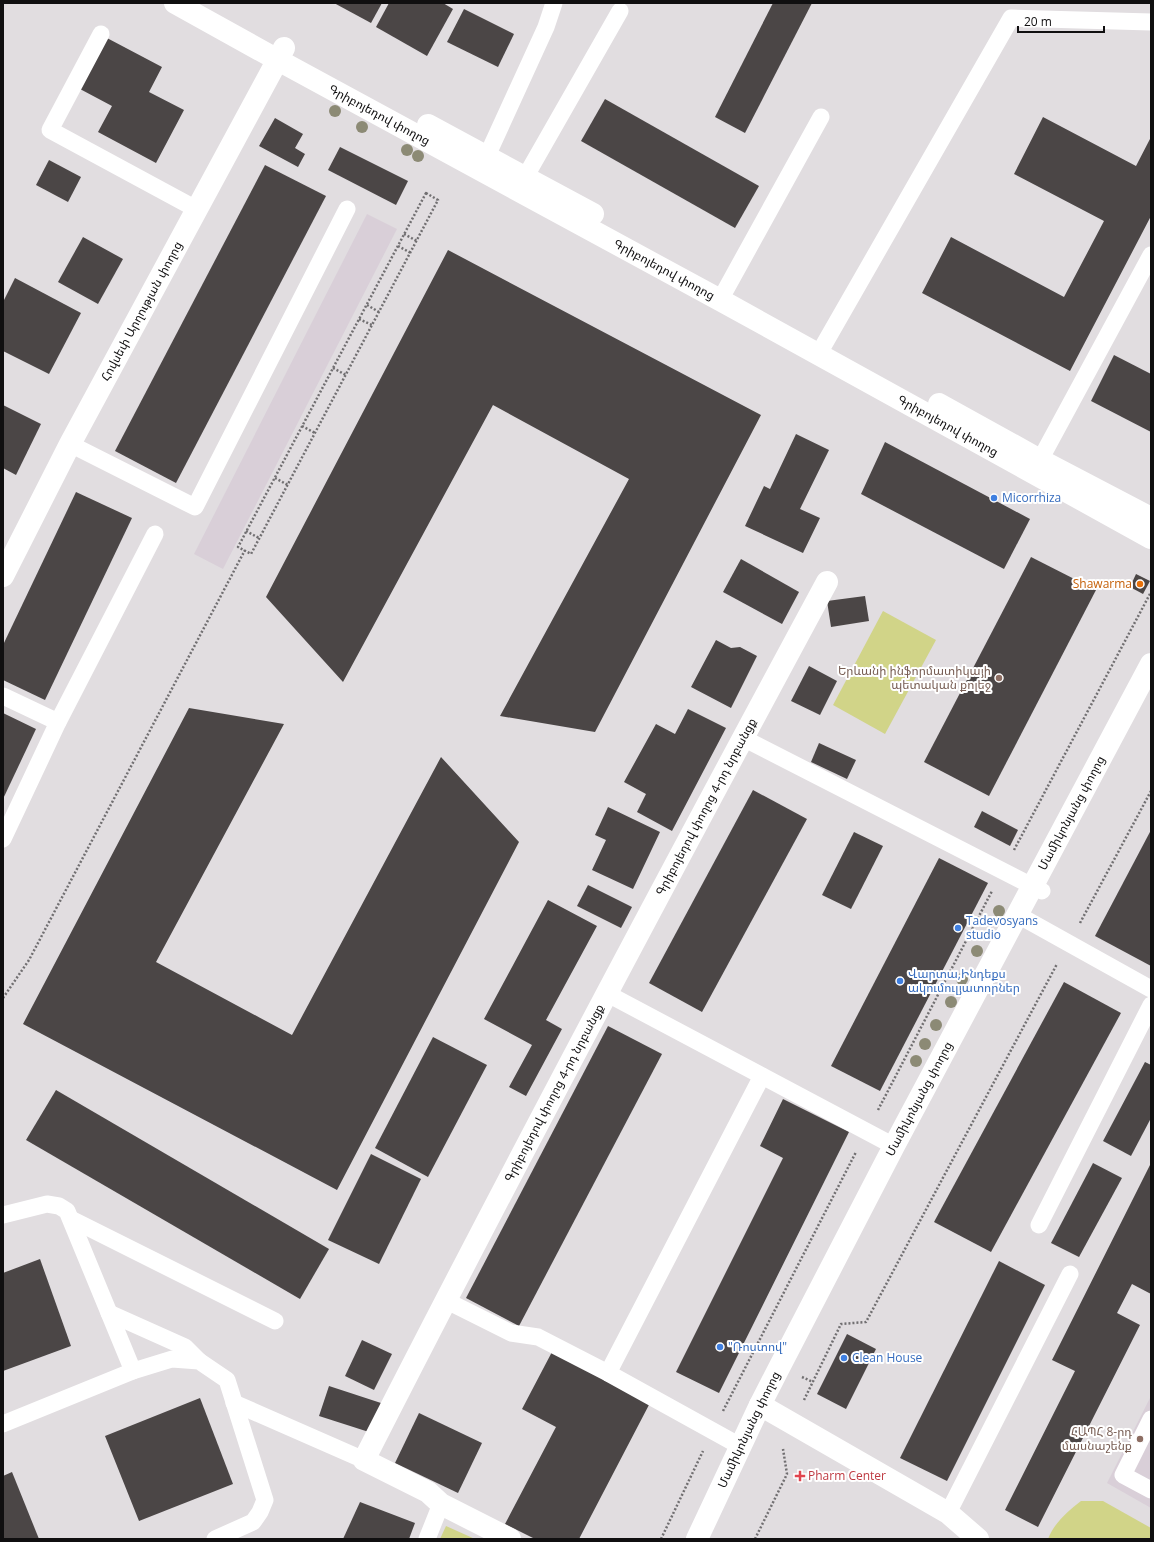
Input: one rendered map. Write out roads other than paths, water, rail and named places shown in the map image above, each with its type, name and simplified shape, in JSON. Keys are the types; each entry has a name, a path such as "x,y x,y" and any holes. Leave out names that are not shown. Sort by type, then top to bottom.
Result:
{"street":[{"name":"Գրիբոյեդով փողոց","path":"176,3 487,156 521,183"},
{"name":"Գրիբոյեդով փողոց","path":"204,3 281,54 521,183 822,348 1151,538"},
{"name":"Հովսեփ Արղության փողոց","path":"3,576 70,444 198,210 281,54"},
{"name":"Գրիբոյեդով փողոց","path":"822,348 1151,518"},
{"name":"Գրիբոյեդով փողոց 4-րդ նրբանցք","path":"364,1460 445,1300 606,993 827,582"},
{"name":"Մամիկոնյանց փողոց","path":"697,1539 740,1446 764,1408 1027,920 1038,888 1151,664"},
{"name":"Մամիկոնյանց փողոց","path":"708,1539 748,1450 764,1408 894,1146 1151,688"},
{"path":"764,1408 948,1513 978,1539"},
{"path":"364,1460 428,1492 441,1504 510,1539"}],"lane":[{"path":"487,156 546,26 554,3"},
{"path":"521,183 620,11"},
{"path":"822,348 1011,18 1151,22"},
{"path":"101,34 50,130 198,210"},
{"path":"723,294 821,117"},
{"path":"70,444 194,507 347,209"},
{"path":"1040,460 1151,255"},
{"path":"3,839 58,722 155,534"},
{"path":"3,696 58,722"},
{"path":"743,738 1038,888"},
{"path":"1027,920 1151,988"},
{"path":"606,993 894,1146"},
{"path":"1039,1225 1151,1005"},
{"path":"608,1373 762,1076"},
{"path":"3,1215 47,1204 59,1206 67,1211 133,1371"},
{"path":"71,1219 275,1321"},
{"path":"948,1513 1070,1274"},
{"path":"445,1300 512,1334 538,1337 608,1373 740,1446"},
{"path":"109,1313 185,1347 199,1361 227,1380 265,1500 260,1512 253,1522 215,1539"},
{"path":"3,1424 133,1371 172,1359 199,1361"},
{"path":"234,1403 364,1460"},
{"path":"1151,1419 1123,1475 1151,1490"},
{"path":"427,1539 441,1504"}],"place":[{"name":"Micorrhiza","path":"994,498"},
{"name":"Shawarma","path":"1140,584"},
{"name":"Երևանի ինֆորմատիկայի պետական քոլեջ","path":"999,678"},
{"name":"Tadevosyans studio","path":"958,928"},
{"name":"Վարտա,Ինդեքս ակումուլյատորներ","path":"900,981"},
{"name":"\"Ռոստով\"","path":"720,1347"},
{"name":"Clean House","path":"844,1358"},
{"name":"ՀԱՊՀ 8-րդ մասնաշենք","path":"1140,1439"},
{"name":"Pharm Center","path":"800,1476"}]}
